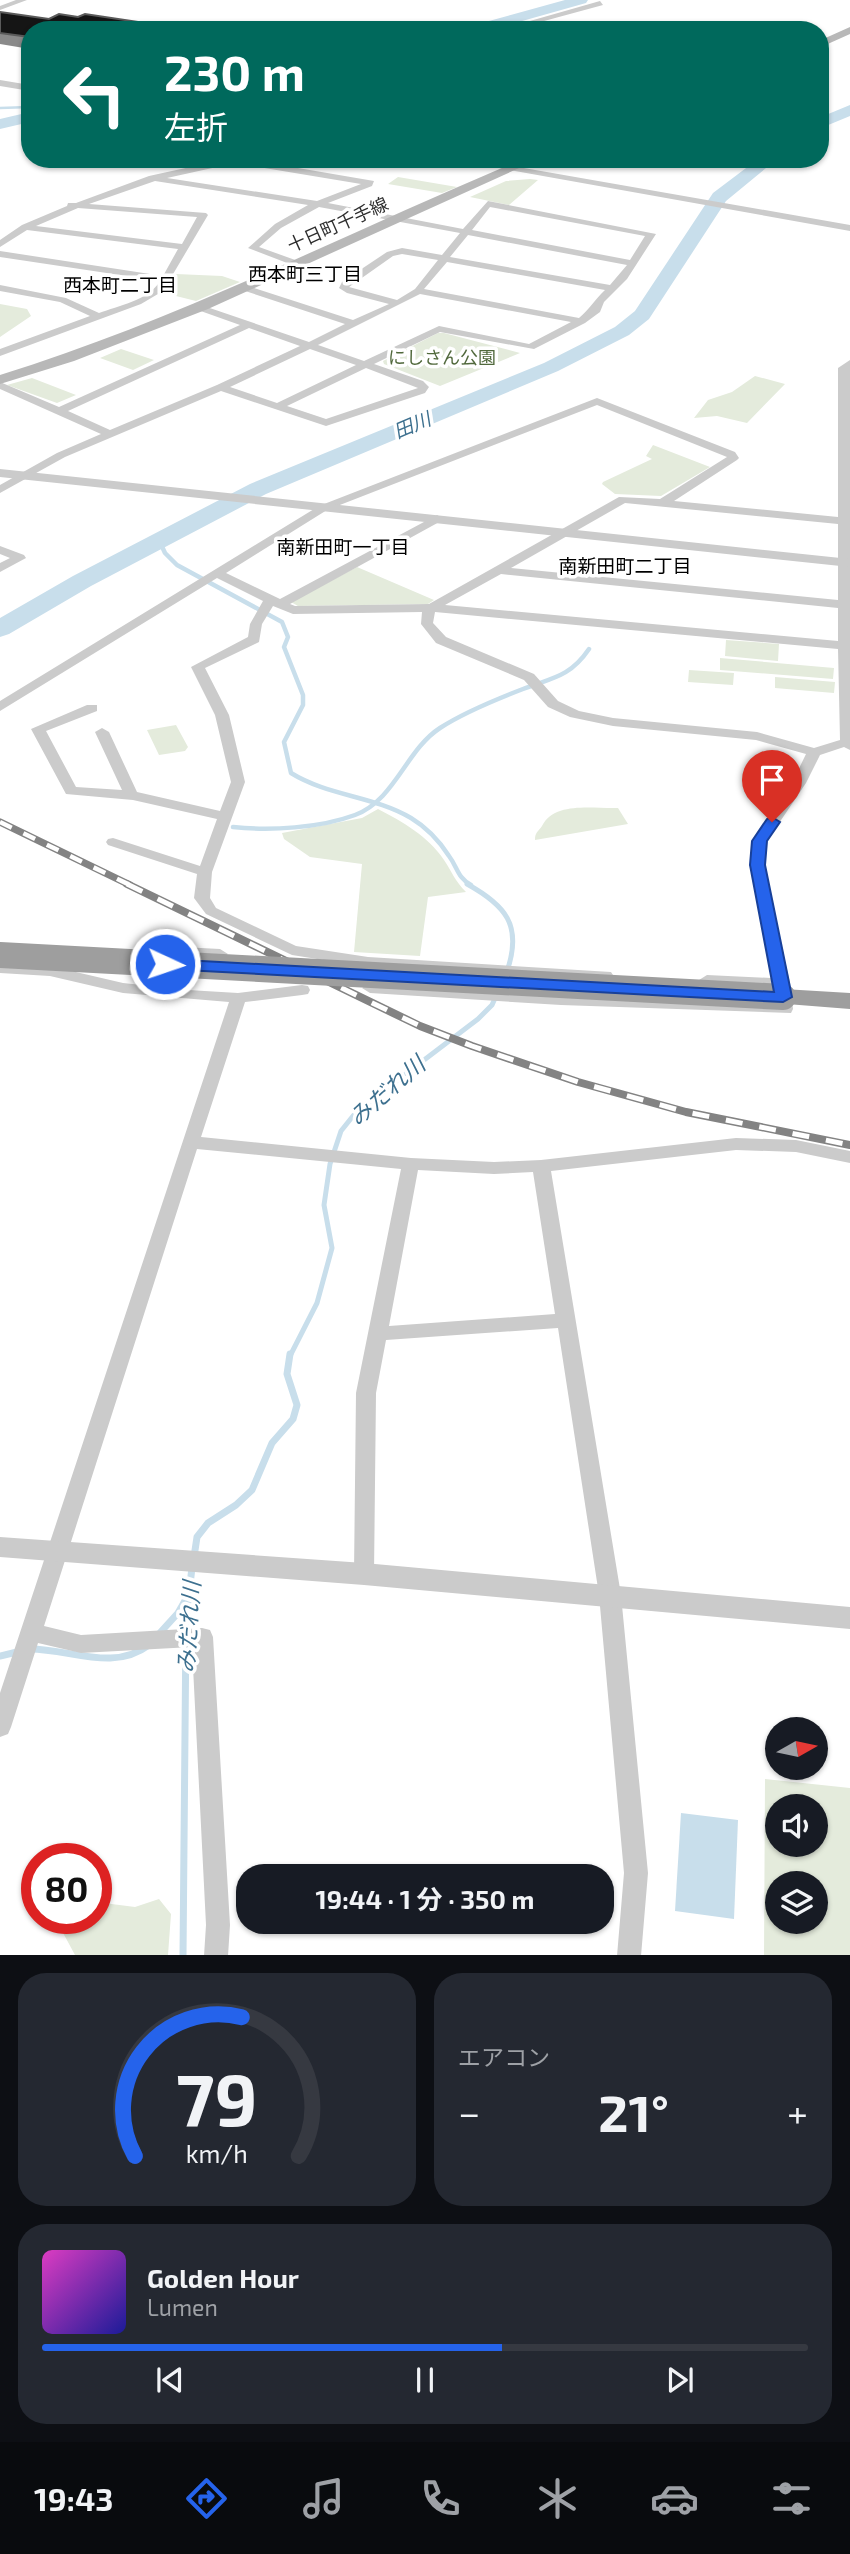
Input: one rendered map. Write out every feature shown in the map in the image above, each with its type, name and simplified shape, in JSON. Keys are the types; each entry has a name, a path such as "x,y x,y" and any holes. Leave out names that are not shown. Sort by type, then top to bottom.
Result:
{"highway":[{"path":"0,955 783,990 850,1001"}],"main road":[{"path":"829,40 850,30"},
{"name":"十日町千手線","path":"0,382 198,307 509,169"}],"street":[{"path":"0,8 23,0"},
{"path":"535,21 600,3 592,1"},
{"path":"0,83 21,86"},
{"path":"0,244 25,227 71,205 152,178 206,168"},
{"path":"284,168 371,183 317,204 268,230 253,248 295,263"},
{"path":"503,168 850,228"},
{"path":"152,178 317,204 633,263"},
{"path":"0,490 61,455 221,387 398,303 418,291 488,204 651,234 624,277 599,301 596,310 581,321 523,348 439,329 276,407"},
{"path":"0,354 138,302 160,289 203,215 71,205"},
{"path":"25,227 184,247"},
{"path":"398,303 350,291 344,288 345,284 395,252 411,251 611,289"},
{"path":"0,254 165,279"},
{"path":"242,287 354,324"},
{"path":"0,288 63,300 99,317"},
{"path":"418,291 581,321"},
{"path":"198,307 419,383 424,387 421,391 335,422 317,422 221,387"},
{"path":"60,411 250,324"},
{"path":"847,522 623,499 432,608 427,614 427,624 441,640 529,677 553,704 575,714 613,722 757,736 814,752 848,744 847,522 843,369 850,363"},
{"path":"0,382 110,434"},
{"path":"0,707 323,508 597,401 731,454 733,458 662,503"},
{"path":"0,474 847,563"},
{"path":"437,519 269,607 256,624 254,639 198,667 222,715 238,782 223,816 205,872 202,898 211,911 292,950 368,962 449,965 783,990"},
{"path":"0,550 20,558 0,568"},
{"path":"498,570 847,604"},
{"path":"218,574 269,607 293,610 432,608 847,645"},
{"path":"92,708 38,729 71,791 132,796 223,816"},
{"path":"102,732 132,796"},
{"path":"353,987 785,1009 757,865 760,841 799,783 814,752"},
{"path":"113,842 205,872"},
{"path":"0,943 220,954"},
{"path":"173,993 186,952"},
{"path":"449,965 449,993"},
{"path":"0,968 50,971 123,988 238,998 302,990"},
{"path":"0,1727 238,998"},
{"path":"191,1142 411,1164 494,1168 541,1166 736,1144 796,1146 850,1157"},
{"path":"364,1574 366,1393 411,1164"},
{"path":"541,1166 610,1595 636,1873 629,1955"},
{"path":"377,1334 566,1320"},
{"path":"0,1547 364,1574 850,1618"},
{"path":"31,1632 81,1644 202,1637 218,1925 216,1955"}],"green space":[{"path":"398,177 457,187 442,193 388,184"},
{"path":"538,180 509,205 470,197 506,181"},
{"path":"176,274 222,276 240,282 196,301 164,293 170,290"},
{"path":"0,304 27,309 31,316 0,337"},
{"name":"にしさん公園","path":"438,333 520,353 440,386 384,364 383,361"},
{"path":"121,349 154,360 133,370 100,358"},
{"path":"755,376 785,384 747,423 717,416 694,418 708,400 732,392"},
{"path":"32,378 76,395 57,403 7,385"},
{"path":"653,445 710,467 661,496 615,494 602,484 652,459 646,456"},
{"path":"357,567 434,600 428,604 298,606 291,602"},
{"path":"726,640 779,644 778,661 725,656"},
{"path":"720,658 834,668 833,679 720,670"},
{"path":"689,670 734,673 733,685 688,682"},
{"path":"775,677 835,682 834,693 775,688"},
{"path":"176,725 188,747 185,751 159,755 147,730"},
{"path":"576,808 618,808 628,824 535,840 537,832 548,818 556,813"},
{"path":"378,809 406,825 438,851 466,892 428,897 420,956 354,952 362,864 310,857 284,839 282,833 362,818"},
{"path":"765,1779 850,1788 850,1955 764,1955"},
{"path":"159,1899 171,1914 168,1955 75,1955 64,1934 112,1934 112,1904 135,1907"}],"water":[{"path":"681,1813 738,1820 734,1919 675,1911"}],"building":[{"path":"0,12 49,19 59,14 78,17 85,14 132,21 21,21 21,36 0,33"}],"waterway":[{"path":"505,21 581,0"},
{"path":"0,108 21,107"},
{"name":"田川","path":"829,119 850,110"},
{"path":"0,124 21,119"},
{"name":"田川","path":"0,629 82,581 258,489 551,367 622,331 642,315 719,197 757,168"},
{"name":"みだれ川","path":"159,540 165,553 177,565 282,622 288,637 284,647 303,695 303,705 284,742 291,773 320,787 375,803"},
{"path":"375,803 391,787 428,737 440,728 491,702 560,675 575,666 589,649"},
{"path":"233,827 263,829 326,823 355,815 375,803"},
{"name":"みだれ川","path":"375,803 397,811 422,826 437,840 460,875 471,885"},
{"name":"みだれ川","path":"467,884 492,900 507,918 513,941 507,971"},
{"name":"みだれ川","path":"290,1356 317,1303 332,1248 324,1205 330,1164 341,1131 357,1111 478,1019 492,1005 496,996"},
{"name":"みだれ川","path":"194,1557 197,1537 208,1523 236,1505 252,1490 272,1443 293,1419 297,1405 287,1374 290,1354"},
{"name":"みだれ川","path":"183,1955 186,1622 192,1567"},
{"path":"158,1635 178,1613 186,1599"},
{"path":"30,1649 106,1658 135,1653 149,1645"},
{"path":"0,1656 21,1651"}],"railway":[{"path":"0,822 130,885"},
{"path":"127,884 420,1026 472,1046 578,1082 686,1112 850,1145"}],"district":[{"name":"西本町三丁目","path":"305,274"},
{"name":"西本町二丁目","path":"120,285"},
{"name":"南新田町一丁目","path":"343,547"},
{"name":"南新田町二丁目","path":"625,566"}],"route":[{"path":"165,964 783,997 757,865 760,841 772,822"}]}
